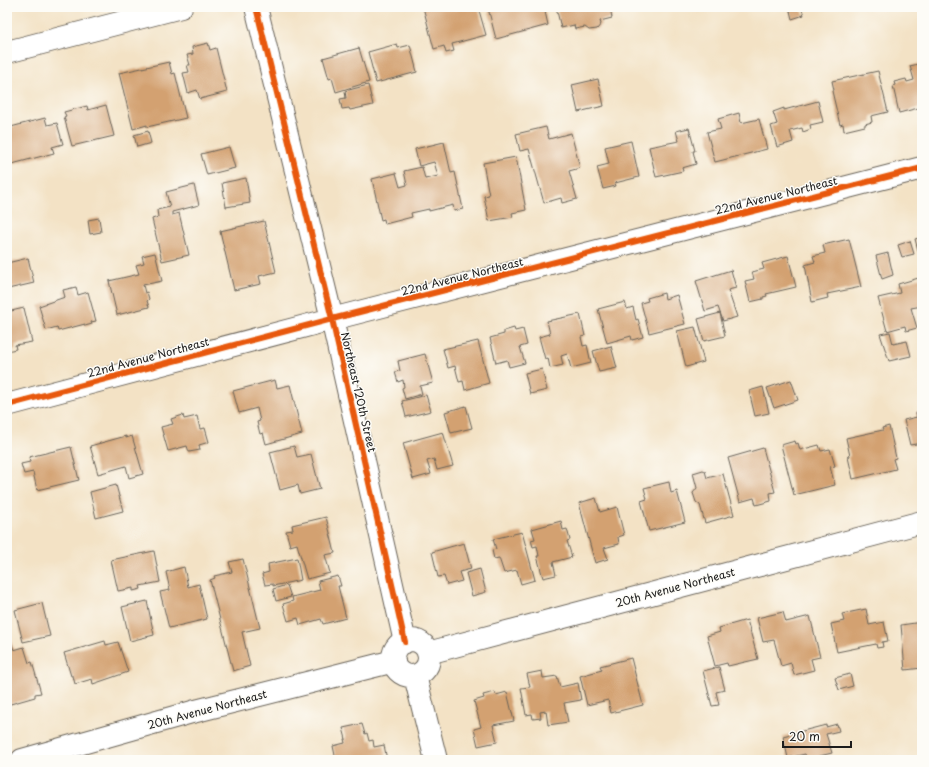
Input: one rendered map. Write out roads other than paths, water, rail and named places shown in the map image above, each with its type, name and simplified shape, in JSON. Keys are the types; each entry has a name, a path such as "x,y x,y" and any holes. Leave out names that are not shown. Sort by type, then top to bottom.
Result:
{"street":[{"path":"7,52 181,7"},
{"name":"Northeast 120th Street","path":"256,7 332,319 405,642"},
{"name":"22nd Avenue Northeast","path":"7,404 922,168"},
{"name":"20th Avenue Northeast","path":"428,653 922,522"},
{"path":"416,641 422,644 428,653 428,665 420,674 415,676 409,676 399,671 394,661 396,649 405,642 416,641"},
{"name":"20th Avenue Northeast","path":"22,760 192,712 394,661"},
{"path":"415,676 436,760"}]}
